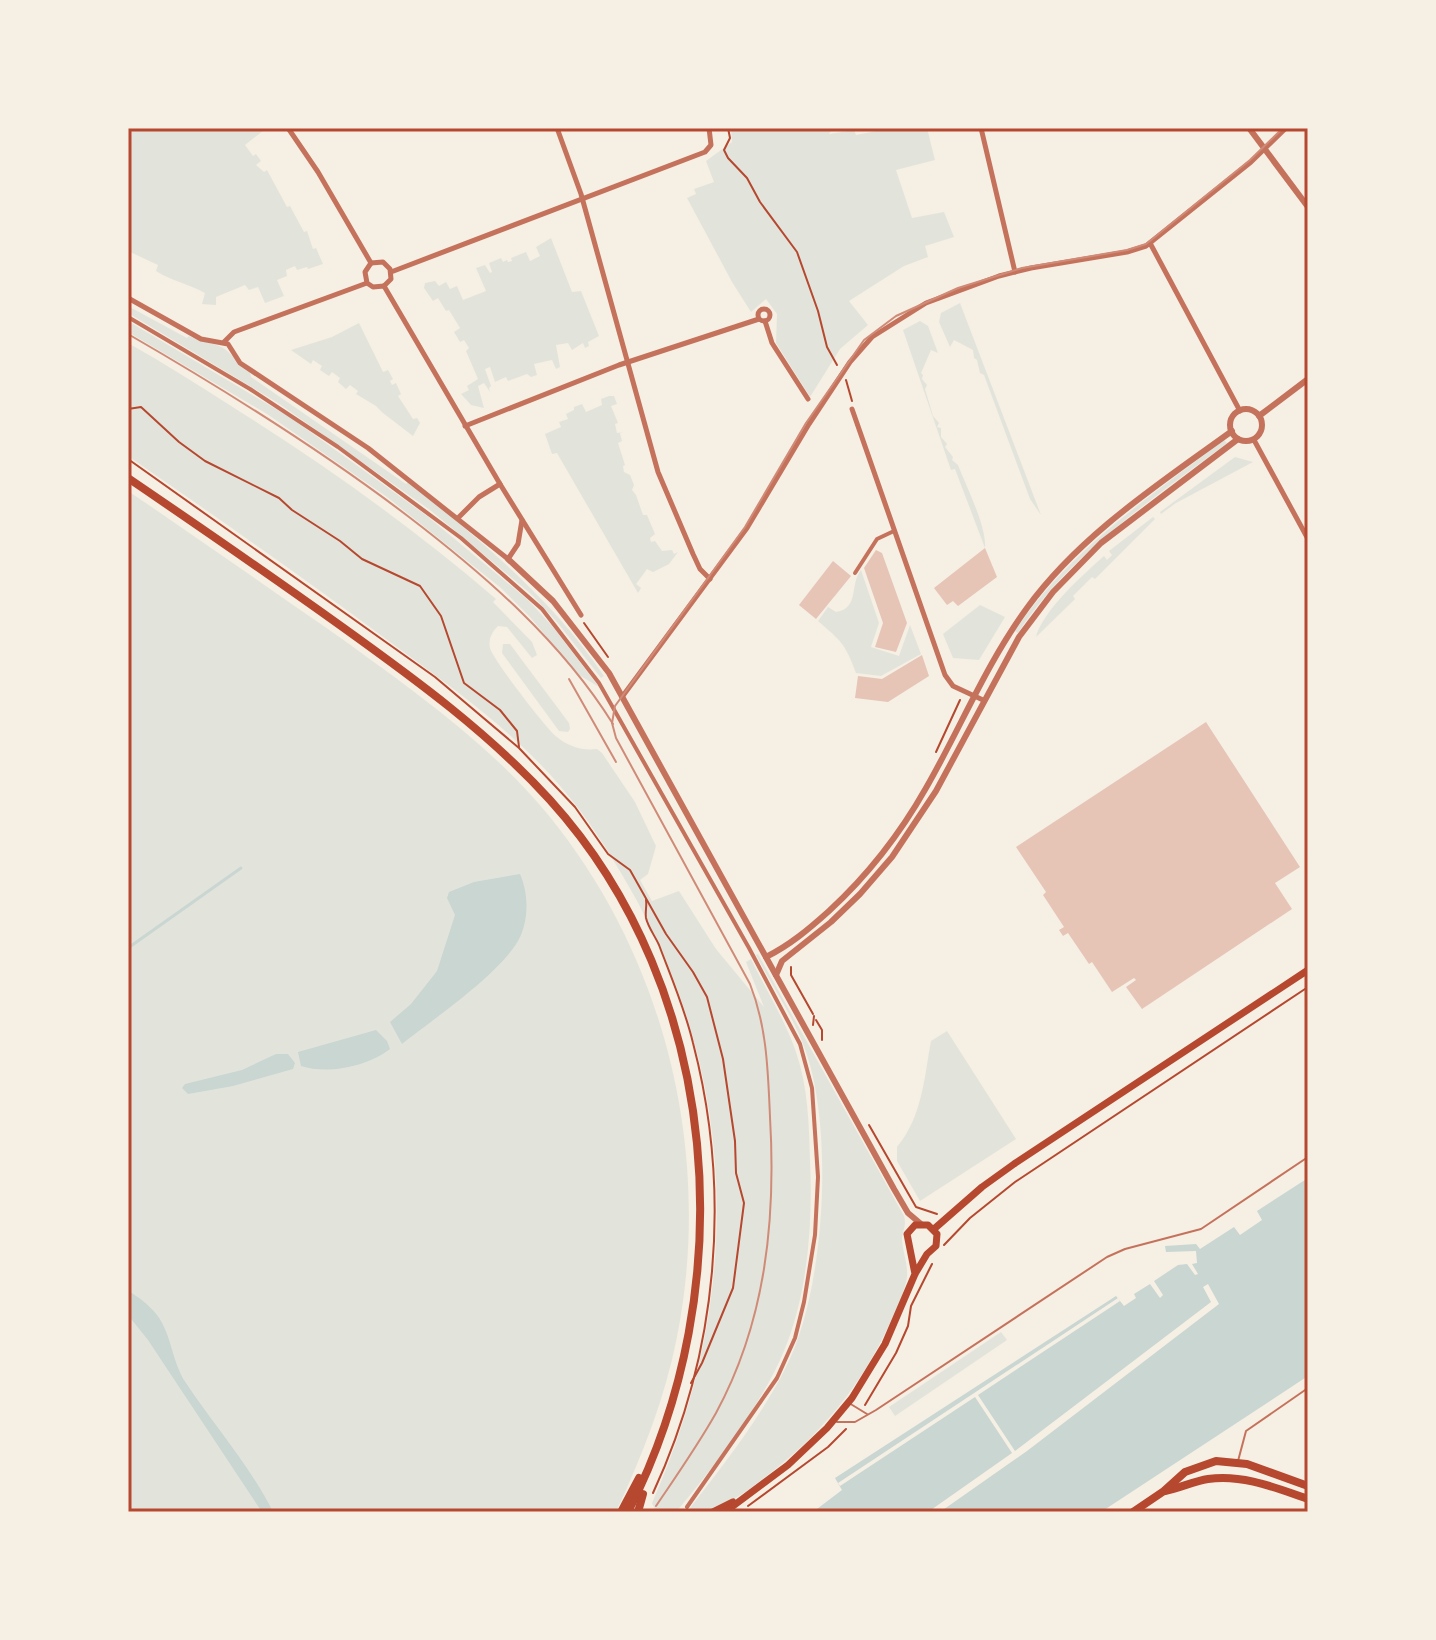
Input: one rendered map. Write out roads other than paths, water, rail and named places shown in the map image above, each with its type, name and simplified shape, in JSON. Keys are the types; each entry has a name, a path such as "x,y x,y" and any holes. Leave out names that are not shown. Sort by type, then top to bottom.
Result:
{"main road":[{"path":"128,478 288,588 448,706 498,749 550,800 585,844 615,890 648,956 674,1026 691,1098 699,1165 701,1242 683,1364 657,1446 628,1512"},
{"path":"934,1229 1014,1164 1308,970"},
{"path":"725,1512 788,1465 849,1402 885,1344 915,1274 931,1255 938,1240 934,1229 921,1224 910,1230 907,1240 915,1274"},
{"path":"910,1249 921,1255 931,1255"},
{"path":"621,1512 657,1446"},
{"path":"638,1512 657,1446"},
{"path":"1133,1512 1185,1472 1216,1461 1237,1462 1308,1486"},
{"path":"1164,1491 1209,1479 1233,1478 1252,1480 1308,1499"},
{"path":"713,1512 753,1492"}],"street":[{"path":"288,128 371,263"},
{"path":"557,128 582,199 663,484 698,566 710,579"},
{"path":"391,272 705,152 712,142 709,128"},
{"path":"981,128 1015,272"},
{"path":"1249,128 1308,207"},
{"path":"622,697 754,517 802,435 866,342 926,303 1015,272 1127,252 1150,243 1265,150 1286,128"},
{"path":"1150,243 1240,411"},
{"path":"383,262 391,272 391,279 384,286 373,287 367,283 365,272 371,263 383,262"},
{"path":"224,342 234,332 367,283"},
{"path":"384,286 581,617"},
{"path":"128,298 201,339 224,342 231,347 240,363 368,448 458,518 508,559 565,615 600,660 622,697 908,1213 921,1224"},
{"path":"128,317 250,389 348,454 461,538 542,609 601,687 800,1044 812,1088 818,1177 815,1235 804,1302 795,1338 777,1378 687,1507"},
{"path":"465,426 627,362 762,320 772,343 808,399"},
{"path":"1259,416 1308,379"},
{"path":"852,409 945,675 951,684 983,700"},
{"path":"1249,410 1259,416 1262,428 1254,440 1238,439 1232,431 1231,421 1240,411 1249,410"},
{"path":"766,957 808,930 848,893 885,851 926,788 1018,620 1077,550 1232,431"},
{"path":"776,975 778,966 785,958 831,922 892,857 936,791 983,700 1033,617 1081,562 1134,517 1238,439"},
{"path":"1254,440 1308,539"},
{"path":"458,518 479,497 500,484"},
{"path":"508,559 518,544 522,520"},
{"path":"855,573 877,539 894,531"},
{"path":"908,1213 910,1230"}],"lane":[{"path":"833,1421 851,1423 868,1414 1107,1257 1125,1249 1201,1229 1308,1157"},
{"path":"1233,1478 1246,1431 1308,1388"},
{"path":"849,1402 860,1412 868,1414"}],"waterway":[{"path":"128,948 241,868"}],"tram line":[{"path":"656,1506 716,1413 733,1378 757,1306 769,1231 771,1193 768,1083 766,1049 750,984 616,738 612,723 615,706 745,527 806,423 864,340 896,316 958,288 1022,268 1146,244 1250,160 1283,128"},
{"path":"128,334 307,444 438,539 494,587 546,638 613,724"},
{"path":"569,679 616,762"}]}
